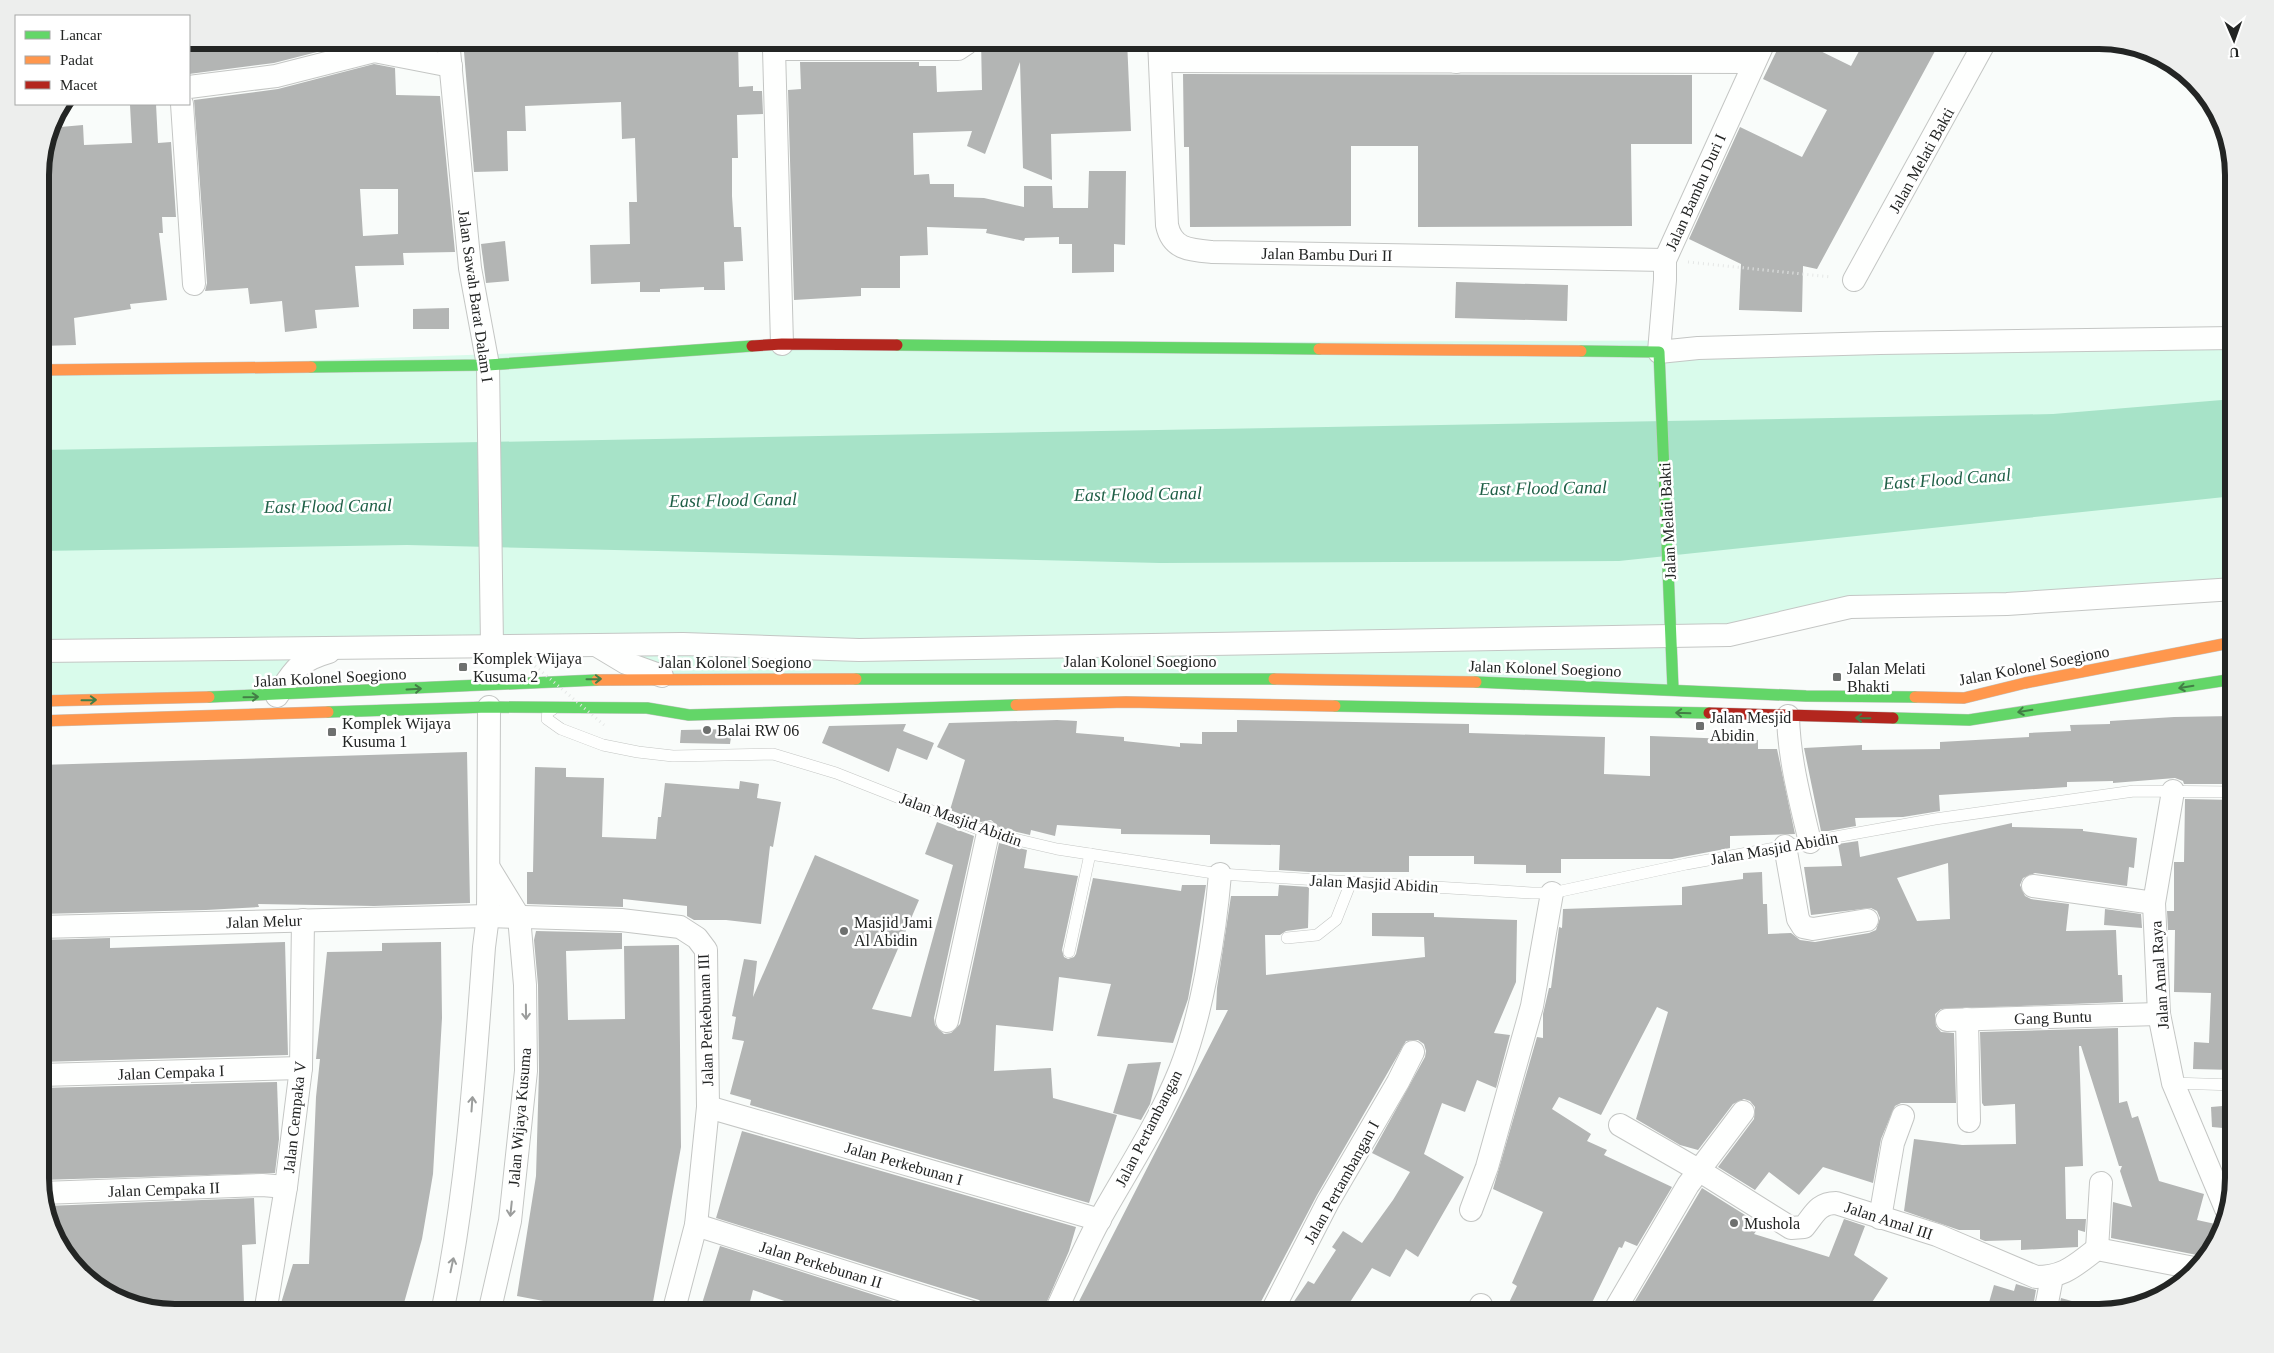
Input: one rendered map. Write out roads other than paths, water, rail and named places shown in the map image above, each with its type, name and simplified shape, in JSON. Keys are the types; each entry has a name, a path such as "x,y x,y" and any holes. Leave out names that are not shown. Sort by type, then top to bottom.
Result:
{"main road":[{"path":"49,370 488,365 782,344 1659,345"},
{"name":"Jalan Melati Bakti","path":"1659,345 1673,689"},
{"name":"Jalan Kolonel Soegiono","path":"49,701 277,696 568,680 669,678 1236,677 1454,681 1806,696 1964,698 2025,683 2225,644"},
{"path":"49,721 489,707 647,708 688,715 1050,704 1201,702 1969,720 2225,681"}],"street":[{"name":"Jalan Sawah Barat Dalam I","path":"449,49 470,268 488,365 491,635"},
{"path":"766,49 782,344"},
{"name":"Jalan Bambu Duri I","path":"1659,345 1665,270 1760,49"},
{"name":"Jalan Melati Bakti","path":"1854,280 1981,49"},
{"path":"190,87 276,76 374,51 451,66"},
{"path":"1160,51 1455,51 1753,62"},
{"name":"Jalan Bambu Duri II","path":"1160,51 1167,225 1169,236 1176,244 1196,250 1212,252 1665,270"},
{"path":"182,105 194,284"},
{"path":"1659,345 1698,348 1880,343 2225,338"},
{"path":"49,651 345,648 491,635 595,644 683,644 859,650 1729,635 1850,607 2007,604 2225,590"},
{"path":"595,644 626,663 669,678"},
{"path":"277,696 295,669 313,657 345,648"},
{"path":"444,1304 454,1256 469,1150 488,916 489,707"},
{"path":"1788,716 1789,742 1795,783 1810,842"},
{"name":"Jalan Amal Raya","path":"2173,791 2154,903 2159,1014 2173,1083 2223,1201"},
{"path":"947,1021 988,832"},
{"path":"1785,846 1798,919 1803,927 1813,929 1867,920"},
{"name":"Jalan Wijaya Kusuma","path":"489,868 519,917 525,985 526,1071 510,1221 496,1304"},
{"name":"Jalan Pertambangan","path":"1059,1304 1100,1220 1156,1121 1180,1070 1197,1016 1218,901 1220,874"},
{"path":"2033,886 2154,903"},
{"path":"1472,1210 1487,1167 1532,1006 1552,893"},
{"name":"Jalan Perkebunan III","path":"488,916 621,920 680,927 697,938 706,950 708,1107 696,1225 675,1304"},
{"name":"Jalan Melur","path":"49,927 488,916"},
{"name":"Jalan Cempaka V","path":"266,1304 286,1187 301,1068 303,920"},
{"name":"Gang Buntu","path":"1969,1121 1957,1020 2159,1014"},
{"name":"Jalan Pertambangan I","path":"1276,1304 1328,1202 1398,1082 1412,1052"},
{"name":"Jalan Cempaka I","path":"49,1075 301,1068"},
{"name":"Jalan Perkebunan I","path":"708,1107 1100,1220"},
{"path":"1618,1304 1688,1185 1743,1112"},
{"path":"1880,1218 1893,1143 1903,1116"},
{"path":"1620,1125 1700,1171"},
{"name":"Jalan Amal III","path":"1700,1171 1791,1228 1804,1228 1818,1208 1828,1203 1836,1203 1937,1235 2036,1277 2052,1277"},
{"path":"2097,1249 2101,1182"},
{"name":"Jalan Cempaka II","path":"50,1193 262,1186 286,1187"},
{"name":"Jalan Perkebunan II","path":"696,1225 946,1304"},
{"path":"2047,1304 2052,1277 2066,1272 2097,1249 2188,1267"}],"lane":[{"name":"Jalan Masjid Abidin","path":"557,707 548,711 547,719 561,729 603,745 673,756 773,754 836,773 988,832 1026,843 1220,874 1552,893 1686,864 1935,819 2134,791 2225,792"},
{"path":"1069,952 1090,854"},
{"path":"1288,938 1317,935 1336,920 1351,882"},
{"path":"2173,1083 2225,1085"}],"water":[{"name":"East Flood Canal","path":"2225,400 2225,497 1619,561 1160,563 407,545 49,551 49,450 2053,414"}],"place":[{"name":"Komplek Wijaya Kusuma 2","path":"463,667"},
{"name":"Jalan Melati Bhakti","path":"1837,677"},
{"name":"Jalan Mesjid Abidin","path":"1700,726"},
{"name":"Balai RW 06","path":"707,730"},
{"name":"Komplek Wijaya Kusuma 1","path":"332,732"},
{"name":"Masjid Jami Al Abidin","path":"844,931"},
{"name":"Mushola","path":"1734,1223"}]}
